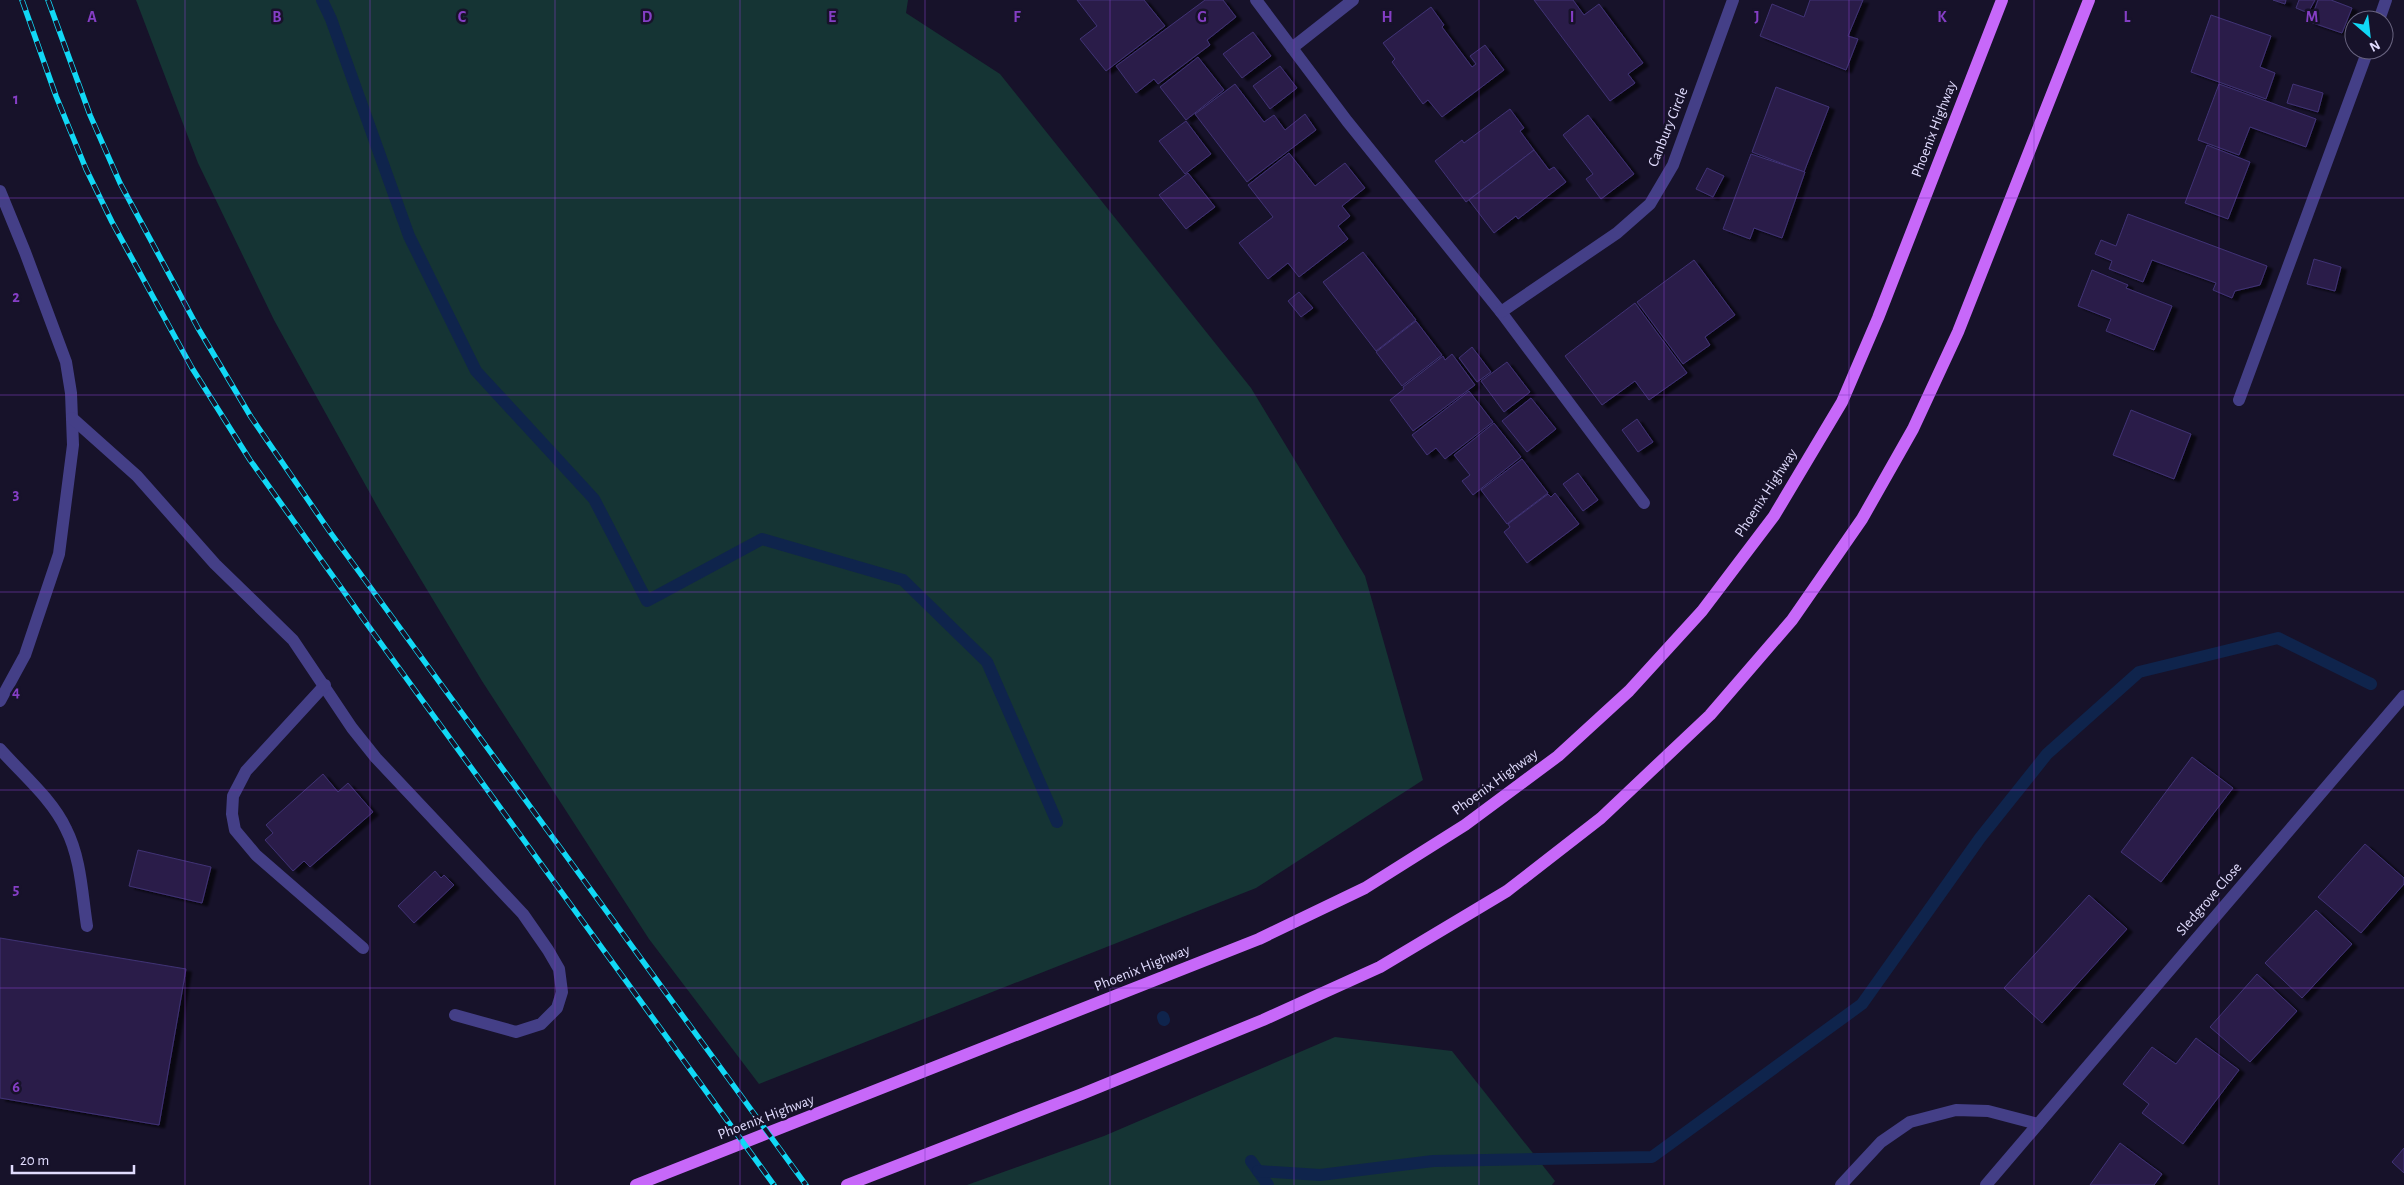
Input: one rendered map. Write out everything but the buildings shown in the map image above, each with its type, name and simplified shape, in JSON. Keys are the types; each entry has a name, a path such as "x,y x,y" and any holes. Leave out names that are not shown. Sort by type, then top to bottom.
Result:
{"main road":[{"name":"Phoenix Highway","path":"637,1185 1260,939 1365,888 1465,825 1558,756 1629,691 1702,611 1774,516 1842,402 1878,318 2002,0"},
{"path":"847,1185 1082,1094 1263,1020 1380,967 1507,891 1601,818 1710,715 1792,620 1862,519 1912,429 1958,332 2088,0"}],"street":[{"path":"1256,0 1370,150 1501,312 1644,503"},
{"path":"1292,48 1353,0"},
{"name":"Canbury Circle","path":"1501,312 1617,233 1650,204 1673,165 1733,0"},
{"path":"2239,400 2364,60"},
{"path":"0,191 66,362 71,393 73,445 59,554 25,655 0,701"},
{"path":"72,418 137,476 215,564 293,640 325,685 352,728 376,758 523,914 559,969 562,992 557,1008 541,1024 516,1032 456,1015"},
{"path":"325,685 246,771 233,796 232,814 235,830 256,855 363,948"},
{"name":"Sledgrove Close","path":"1986,1185 2404,696"},
{"path":"0,750 46,800 66,828 77,857 87,926"},
{"path":"1841,1185 1880,1142 1910,1122 1956,1110 1988,1111 2038,1124"}],"green space":[{"path":"136,0 908,0 906,13 1000,74 1251,388 1365,576 1423,780 1256,888 759,1084 649,939 482,681 382,515 274,320 198,163"},
{"path":"1335,1037 1452,1051 1555,1181 1552,1185 967,1185 1104,1136"}],"waterway":[{"path":"322,0 331,19 409,236 476,371 594,499 647,601 762,539 903,580 987,662 1057,822"},
{"path":"1258,1171 1320,1175 1433,1161 1652,1157 1862,1004 1980,838 2047,754 2139,672 2278,638 2371,684"},
{"path":"1251,1161 1268,1185"}],"railway":[{"path":"22,0 56,96 86,169 112,222 192,368 250,460 774,1185"},
{"path":"48,0 90,115 120,183 198,328 251,417 330,532 806,1185"}]}
